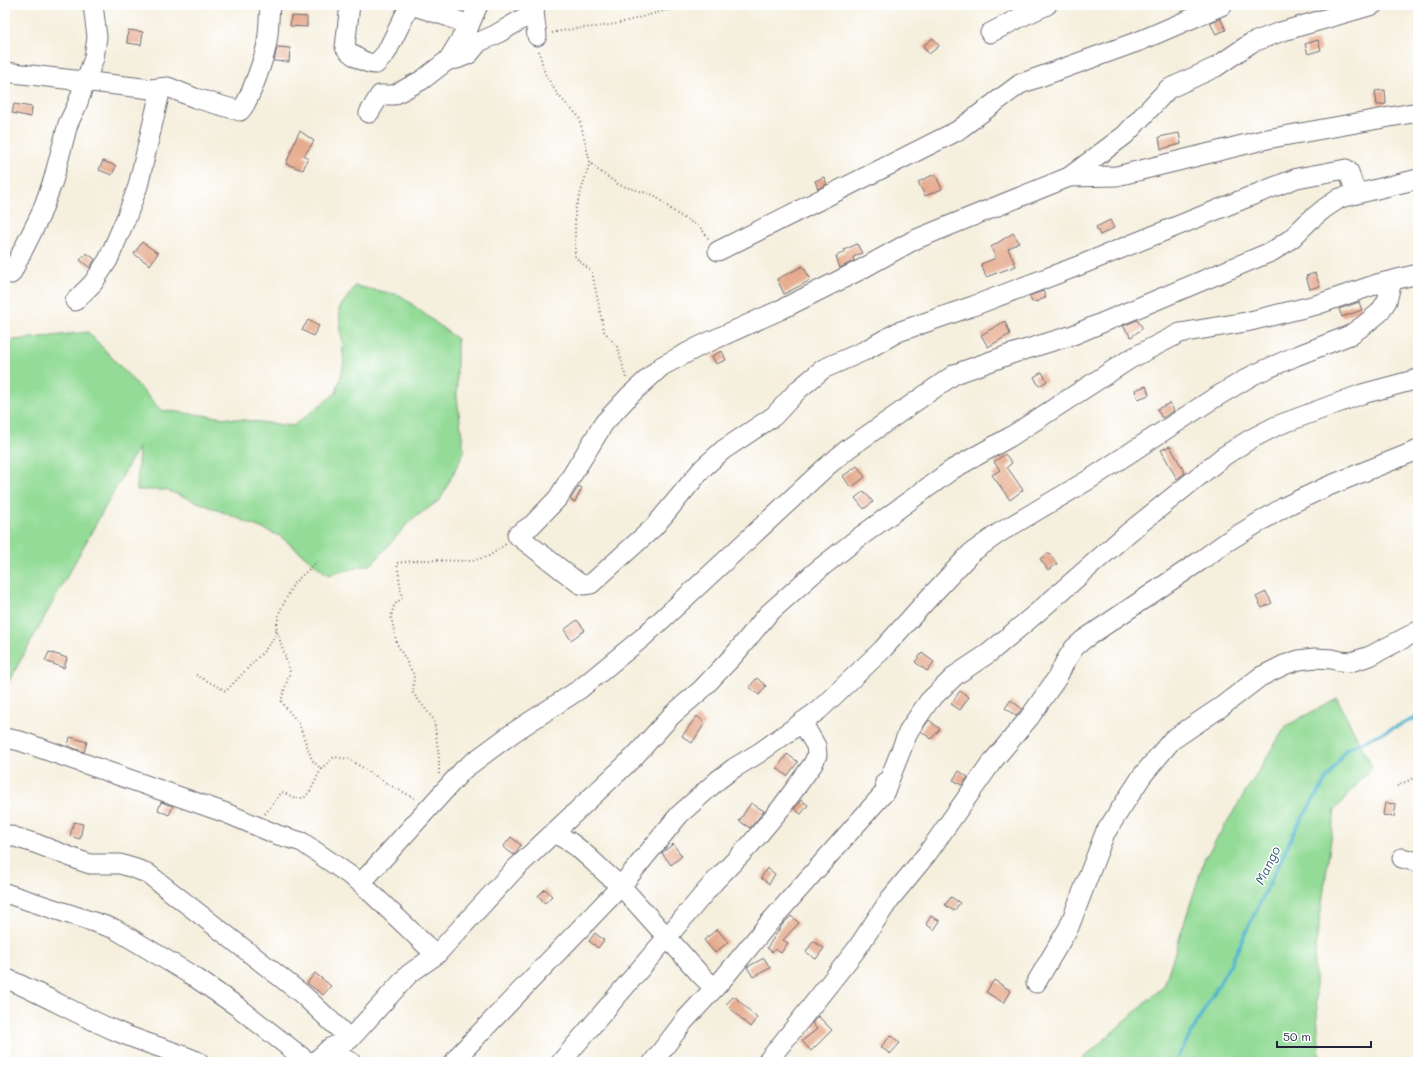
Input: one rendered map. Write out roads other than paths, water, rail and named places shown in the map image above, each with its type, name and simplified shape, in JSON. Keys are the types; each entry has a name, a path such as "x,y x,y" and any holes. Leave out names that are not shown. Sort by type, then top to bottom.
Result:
{"street":[{"path":"11,274 40,216 53,181 68,124 77,105 94,58 97,37 93,5"},
{"path":"5,72 151,89 168,87 195,98 237,111 243,110 262,61 267,43 270,5"},
{"path":"350,5 345,47 350,54 371,64 376,64 384,57 411,5 449,17 469,26"},
{"path":"369,113 380,94 394,95 422,80 448,60 469,26 478,5"},
{"path":"990,33 1047,5"},
{"path":"718,251 957,131 1020,84 1142,40 1223,5"},
{"path":"1356,194 1349,172 1346,169 1297,178 1078,266 973,306 898,332 864,351 823,369 798,390 774,416 722,450 703,468 654,527 591,584 580,584 518,535 532,525 558,498 604,423 630,395 662,366 700,346 780,310 854,273 914,240 1069,177 1125,135 1168,89 1216,67 1251,43 1280,32 1373,5"},
{"path":"448,60 457,59 469,54 479,42 495,35 535,8 537,36"},
{"path":"75,301 93,283 108,260 127,216 138,186 161,88"},
{"path":"1069,177 1117,176 1267,139 1418,112"},
{"path":"361,883 464,769 514,732 580,689 642,638 788,501 832,462 849,448 955,374 1073,335 1273,251 1292,238 1308,222 1340,198 1418,179"},
{"path":"315,1062 330,1048 350,1039 409,974 436,955 499,886 634,757 672,715 701,690 735,654 768,614 814,573 857,539 953,470 1010,437 1130,359 1180,333 1246,322 1316,305 1377,284 1418,274"},
{"path":"454,1062 621,886 679,815 718,780 734,768 759,753 819,710 882,650 971,553 999,533 1090,479 1210,400 1253,375 1350,335 1379,313 1388,301 1392,281"},
{"path":"653,1062 685,1020 884,793 910,730 929,701 956,675 989,653 1128,533 1224,456 1248,440 1276,426 1362,394 1418,379"},
{"path":"767,1062 804,1018 856,950 890,899 927,854 992,762 1029,718 1057,678 1074,648 1083,640 1228,541 1286,506 1326,487 1418,450"},
{"path":"1036,983 1069,927 1105,833 1142,776 1172,740 1221,707 1260,678 1284,665 1299,660 1315,658 1351,662 1370,656 1418,631"},
{"path":"561,1062 714,882 750,845 781,808 813,764 817,755 816,746 802,722"},
{"path":"5,738 20,741 132,779 226,813 278,835 302,842 361,883 436,955"},
{"path":"881,768 881,773 886,788 884,793"},
{"path":"554,833 570,842 593,861 606,875 621,886 714,988"},
{"path":"5,834 37,844 90,864 120,864 147,873 302,994 350,1039"},
{"path":"5,893 115,929 193,976 244,1012 308,1062"},
{"path":"5,978 25,986 84,1017 115,1031 199,1062"},
{"path":"330,1048 339,1056 351,1062"}],"waterway":[{"name":"Mango","path":"1175,1062 1233,959 1297,826 1346,749 1418,717"}]}
